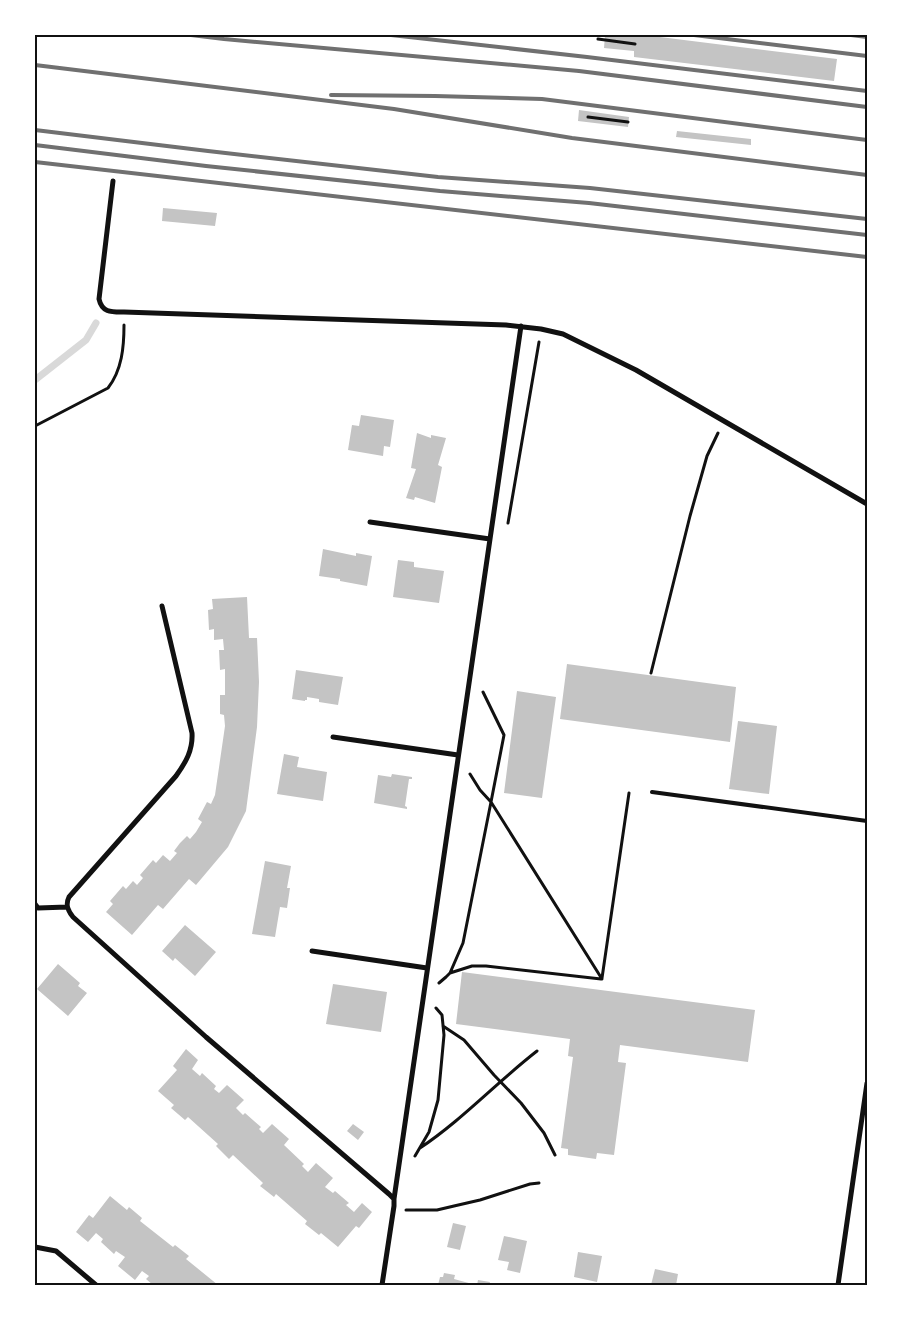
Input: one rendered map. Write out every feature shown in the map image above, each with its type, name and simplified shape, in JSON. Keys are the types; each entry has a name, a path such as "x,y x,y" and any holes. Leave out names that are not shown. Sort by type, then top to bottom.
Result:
{"street":[{"path":"113,181 99,299 100,304 107,311 506,325 563,334 636,370 867,504"},
{"path":"382,1285 521,326"},
{"path":"370,522 490,539"},
{"path":"162,606 192,732 190,752 185,764 176,776 69,897 66,904 68,912 206,1037 394,1199"},
{"path":"333,737 458,755"},
{"path":"35,904 38,908 67,907"},
{"path":"312,951 427,968"},
{"path":"838,1285 867,1083"},
{"path":"35,1247 56,1251 96,1285"}],"lane":[{"path":"652,792 867,820"}],"path":[{"path":"598,39 635,44"},
{"path":"588,117 628,122"},
{"path":"35,426 108,388 115,379 119,368 124,342 124,312"},
{"path":"507,532 539,341"},
{"path":"651,673 690,516 707,456 718,433"},
{"path":"436,984 450,973 463,943 504,735 483,695 482,689"},
{"path":"458,755 480,790 491,802 602,979"},
{"path":"602,979 629,793"},
{"path":"450,973 472,966 486,966 602,979"},
{"path":"411,1164 429,1132 438,1100 443,1026 442,1015 432,1004"},
{"path":"443,1026 464,1040 521,1103 544,1133 555,1154"},
{"path":"419,1149 439,1136 537,1051"},
{"path":"393,1211 437,1210 480,1200 530,1184 539,1184"}],"building":[{"path":"605,35 644,35 837,59 834,81 634,57 634,51 604,48"},
{"path":"579,110 629,117 628,127 578,121"},
{"path":"677,131 751,139 751,145 676,137"},
{"path":"163,208 217,213 215,226 162,221"},
{"path":"361,415 394,420 390,447 384,446 383,456 348,450 352,425 359,426"},
{"path":"417,433 431,438 431,435 446,438 438,465 442,467 435,503 415,497 414,500 406,498 416,469 411,468"},
{"path":"323,549 356,556 356,553 372,556 367,586 319,576"},
{"path":"398,560 414,562 414,567 444,571 439,603 393,597"},
{"path":"247,597 249,638 257,638 259,682 257,727 246,811 228,847 196,885 189,879 163,909 158,905 132,935 106,912 113,904 110,901 123,886 126,889 133,881 137,885 143,878 140,875 153,860 156,863 163,855 170,861 177,853 174,851 180,843 187,836 190,839 196,832 202,822 198,819 207,802 211,804 215,795 225,726 224,715 220,714 220,695 225,695 225,669 220,670 219,650 224,650 223,639 214,640 214,629 209,630 208,610 213,609 212,599"},
{"path":"567,664 736,687 730,742 560,719"},
{"path":"296,670 343,677 338,705 319,702 319,699 307,697 305,701 292,699"},
{"path":"517,691 556,697 542,798 504,793"},
{"path":"738,721 777,726 769,794 729,789"},
{"path":"284,754 299,757 297,767 327,772 323,801 277,794"},
{"path":"392,774 412,777 412,779 409,779 405,806 407,809 374,803 378,775 391,777"},
{"path":"265,861 291,866 287,888 290,888 287,908 280,907 275,937 252,934"},
{"path":"185,925 216,952 195,976 175,958 173,961 162,951"},
{"path":"58,964 80,983 78,986 87,993 68,1016 37,989"},
{"path":"462,972 755,1010 748,1062 620,1045 618,1062 626,1063 614,1155 597,1153 596,1159 568,1155 568,1149 561,1148 573,1057 568,1056 570,1039 456,1024"},
{"path":"333,984 387,992 381,1032 326,1024"},
{"path":"186,1049 198,1060 192,1069 200,1076 202,1073 216,1086 214,1089 219,1093 227,1085 244,1100 236,1108 261,1127 259,1129 263,1133 272,1124 289,1139 284,1145 304,1164 302,1166 308,1172 316,1163 333,1178 325,1187 333,1193 335,1191 349,1203 346,1205 354,1212 362,1203 372,1212 359,1228 356,1226 338,1247 321,1233 319,1235 305,1224 307,1221 276,1194 274,1197 260,1186 263,1183 233,1155 229,1159 216,1146 218,1144 188,1117 185,1120 171,1108 174,1105 158,1091 177,1070 173,1066"},
{"path":"353,1124 364,1132 358,1140 347,1131"},
{"path":"110,1196 127,1210 129,1207 142,1218 140,1221 173,1247 175,1245 189,1256 186,1259 218,1285 153,1285 146,1279 149,1276 142,1271 135,1280 118,1266 125,1257 116,1251 114,1254 101,1242 103,1239 96,1233 88,1242 76,1232 89,1215 93,1218"},
{"path":"453,1223 466,1226 460,1250 447,1247"},
{"path":"504,1236 527,1241 520,1273 507,1270 509,1262 498,1260"},
{"path":"578,1252 602,1256 597,1282 574,1277"},
{"path":"655,1269 678,1274 676,1285 651,1285"},
{"path":"444,1273 455,1275 454,1279 476,1285 438,1285 440,1277 443,1277"},
{"path":"478,1280 490,1282 489,1285 477,1285"}],"waterway":[{"path":"35,380 86,340 96,323"}],"railway":[{"path":"191,35 579,71 867,107"},
{"path":"391,35 867,91"},
{"path":"694,35 867,56"},
{"path":"851,35 867,37"},
{"path":"35,65 394,109 572,138 867,175"},
{"path":"331,95 542,99 867,140"},
{"path":"35,130 438,177 590,188 867,219"},
{"path":"35,145 206,166 440,191 589,203 867,235"},
{"path":"35,162 867,257"}]}
